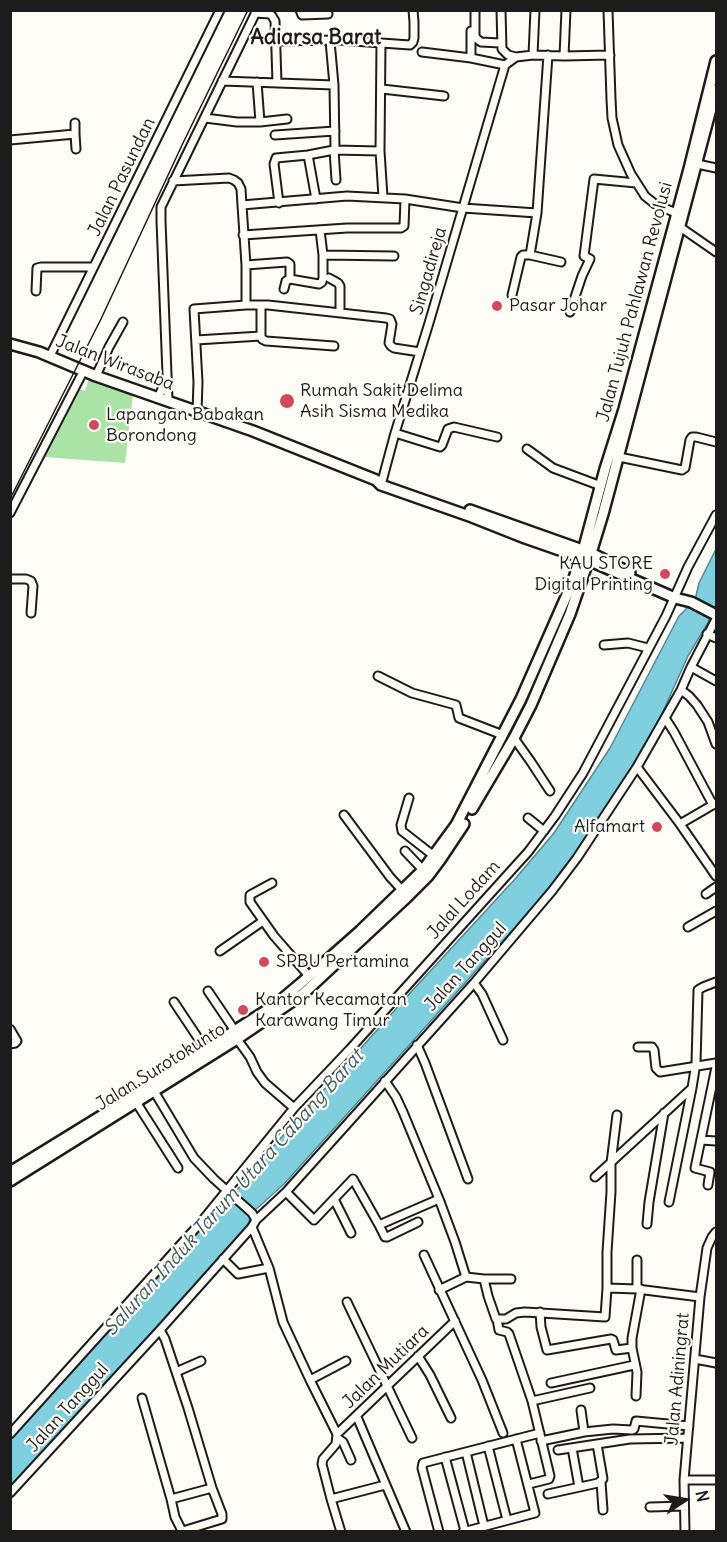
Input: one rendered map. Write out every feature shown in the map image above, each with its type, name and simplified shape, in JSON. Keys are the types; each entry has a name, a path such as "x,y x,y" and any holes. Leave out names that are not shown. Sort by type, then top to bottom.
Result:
{"main road":[{"name":"Jalan Tujuh Pahlawan Revolusi","path":"586,556 605,470 624,409 717,62"},
{"name":"Jalan Tujuh Pahlawan Revolusi","path":"586,556 603,514 717,90"},
{"name":"Jalan Wirasaba","path":"10,344 50,356 96,376 253,431 525,538 586,556 639,577 716,616"},
{"name":"Jalan Surotokunto","path":"10,1181 303,994 423,870 456,825 503,735 586,556"},
{"name":"Jalan Surotokunto","path":"236,1035 309,976 336,958 404,900 440,860 462,828 531,705 570,614 586,556"},
{"name":"Jalan Surotokunto","path":"10,1172 206,1050 224,1043"}],"street":[{"name":"Jalan Pasundan","path":"50,356 219,10"},
{"path":"300,10 302,15 328,14"},
{"path":"276,41 339,40 410,45 413,42 413,10"},
{"path":"473,10 477,39 481,42 500,43"},
{"path":"471,58 473,10"},
{"path":"501,10 500,43 504,52 516,57"},
{"path":"533,54 535,10"},
{"path":"564,56 566,10"},
{"path":"608,10 610,99 615,132 622,156 636,183 649,201 676,213"},
{"path":"168,400 161,207 256,12 272,16 275,21 277,83"},
{"path":"330,41 334,85 336,180"},
{"path":"381,43 380,151 383,197"},
{"path":"422,52 505,65 516,57 533,54 610,56"},
{"path":"530,255 537,213 548,55"},
{"name":"Singadireja","path":"380,481 505,65"},
{"path":"222,81 334,85"},
{"path":"257,82 260,122"},
{"path":"382,89 444,96"},
{"path":"205,118 237,122 287,119"},
{"path":"75,123 76,149"},
{"path":"275,135 335,131"},
{"path":"10,140 75,134"},
{"path":"279,202 275,160 334,150 380,151"},
{"path":"308,155 316,199"},
{"path":"697,164 717,168"},
{"path":"173,181 229,178 238,183 243,205 246,305"},
{"path":"570,312 590,259 584,256 594,179 636,183"},
{"path":"243,205 348,196 383,197 463,208 537,213"},
{"path":"243,235 347,228 401,228 404,226 405,199"},
{"path":"680,227 717,252"},
{"path":"284,289 286,281 290,279 319,284 322,282 324,278 320,230"},
{"path":"512,295 521,257 526,254 561,262"},
{"path":"323,255 394,256"},
{"path":"246,266 287,262 290,264 290,279"},
{"path":"36,291 37,268 93,267"},
{"path":"329,278 340,286 340,313"},
{"path":"197,412 198,382 194,309 261,305 387,318 392,324 389,343 391,346 420,352"},
{"path":"261,305 262,339 334,346"},
{"path":"96,376 123,322"},
{"path":"196,340 261,336"},
{"path":"10,513 84,370"},
{"path":"158,398 167,376"},
{"path":"395,433 440,447 448,429 454,427 497,437"},
{"path":"619,457 682,470 685,468 692,438 717,442"},
{"path":"527,449 553,468 601,486"},
{"name":"Jalal Lodam","path":"10,1434 230,1192 294,1108 528,852 583,772 717,515"},
{"path":"10,579 31,581 33,586 31,613"},
{"name":"Jalan Tanggul","path":"10,1493 254,1224 286,1192 474,983 552,891 577,858 637,767 681,690 716,616"},
{"path":"709,631 717,638"},
{"path":"604,645 628,643 648,648"},
{"path":"691,667 717,681"},
{"path":"378,676 412,693 452,702 456,705 459,718 503,735"},
{"path":"681,690 697,705 708,722 717,744"},
{"path":"665,718 715,804 680,824"},
{"path":"514,738 550,791"},
{"path":"637,767 717,876"},
{"path":"409,798 401,825 402,831 434,856"},
{"path":"344,815 402,890"},
{"path":"528,818 544,831"},
{"path":"405,851 423,870"},
{"path":"272,882 254,892 249,897 250,902 274,936 309,976"},
{"path":"706,894 717,887"},
{"path":"688,927 717,912"},
{"path":"220,951 263,921"},
{"path":"669,1202 695,1067 698,990 717,982"},
{"path":"474,983 482,994 503,1040"},
{"path":"208,991 265,1083 294,1108"},
{"path":"174,1002 206,1050"},
{"path":"10,1029 17,1040 10,1044"},
{"path":"417,1045 468,1179"},
{"path":"638,1047 652,1047 658,1072 717,1065 715,1085 695,1168 713,1172 710,1174 708,1185"},
{"path":"385,1081 396,1096 440,1199 466,1277"},
{"path":"596,1177 692,1088"},
{"path":"154,1091 194,1158 252,1213 284,1322 337,1436 343,1442 351,1460"},
{"path":"136,1102 177,1168"},
{"path":"707,1112 717,1113"},
{"path":"647,1224 664,1113"},
{"path":"497,1319 506,1319 520,1312 605,1317 611,1163 617,1115"},
{"path":"701,1140 717,1141"},
{"path":"286,1192 314,1220 353,1179 385,1237 418,1222"},
{"path":"334,1199 351,1233"},
{"path":"379,1225 440,1199"},
{"name":"Jalan Adiningrat","path":"685,1532 684,1480 700,1297 707,1248 717,1232"},
{"path":"424,1255 482,1380 503,1433"},
{"path":"223,1259 238,1274 269,1268"},
{"path":"636,1396 637,1372 632,1348 639,1289 637,1260"},
{"path":"439,1290 466,1277 511,1279"},
{"path":"484,1279 499,1330 509,1334 532,1401 550,1478 529,1484"},
{"path":"607,1288 639,1289 700,1297"},
{"path":"347,1302 412,1438"},
{"path":"540,1312 547,1350 611,1339 616,1350 632,1348"},
{"name":"Jalan Mutiara","path":"341,1532 322,1461 334,1447 337,1436 455,1322"},
{"path":"142,1398 175,1517 183,1531 222,1519 188,1408 160,1329"},
{"path":"418,1356 451,1418"},
{"path":"695,1359 717,1363"},
{"path":"176,1372 201,1361"},
{"path":"310,1380 346,1361"},
{"path":"551,1383 634,1365"},
{"path":"532,1401 590,1388"},
{"path":"581,1410 584,1432"},
{"path":"357,1417 406,1532"},
{"path":"541,1441 584,1432 632,1430 636,1421 689,1426"},
{"path":"440,1532 423,1463 540,1433"},
{"path":"558,1450 630,1438 687,1438"},
{"path":"445,1457 464,1531 536,1513 516,1439"},
{"path":"597,1444 604,1476 601,1482 603,1510"},
{"path":"488,1446 507,1520"},
{"path":"572,1448 579,1487"},
{"path":"466,1452 484,1526"},
{"path":"684,1480 717,1480"},
{"path":"552,1482 551,1493 601,1482"},
{"path":"331,1499 385,1485"},
{"path":"171,1499 212,1488"},
{"path":"650,1507 684,1506"}],"green space":[{"name":"Lapangan Babakan Borondong","path":"89,378 133,394 125,463 44,457 77,388 85,391"}],"water":[{"path":"716,549 716,605 708,616 709,621 688,656 661,716 634,766 573,858 529,912 284,1184 252,1213 247,1227 11,1488 11,1436 220,1205 233,1195 262,1159 554,833 610,748 679,616 696,596 699,583"}],"railway":[{"path":"10,499 101,319 248,10"}],"place":[{"name":"Pasar Johar","path":"497,306"},
{"name":"Rumah Sakit Delima Asih Sisma Medika","path":"287,401"},
{"name":"Lapangan Babakan Borondong","path":"94,425"},
{"name":"KAU STORE Digital Printing","path":"665,574"},
{"name":"Alfamart","path":"657,827"},
{"name":"SPBU Pertamina","path":"264,962"},
{"name":"Kantor Kecamatan Karawang Timur","path":"243,1010"}],"district":[{"name":"Adiarsa Barat","path":"316,38"}],"water label":[{"name":"Saluran Induk Tarum Utara Cabang Barat","path":"234,1193"}]}
